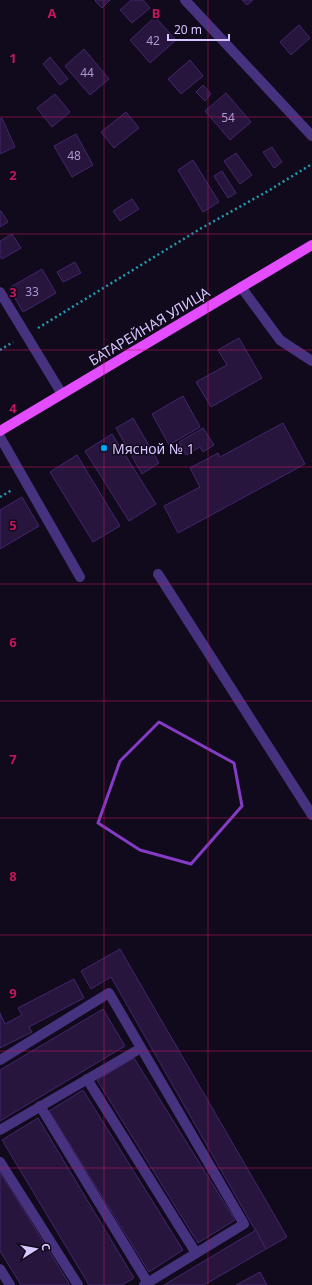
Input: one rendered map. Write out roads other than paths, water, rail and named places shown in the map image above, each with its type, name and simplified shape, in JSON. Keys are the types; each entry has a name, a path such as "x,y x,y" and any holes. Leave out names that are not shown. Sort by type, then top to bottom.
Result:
{"main road":[{"name":"БАТАРЕЙНАЯ УЛИЦА","path":"0,431 312,245"}],"street":[{"path":"185,0 312,136"},
{"path":"241,287 280,340 312,361"},
{"path":"0,292 62,394"},
{"path":"0,437 80,577"},
{"path":"158,574 312,815"},
{"path":"0,1060 109,994 244,1224 146,1284 40,1106"},
{"path":"0,1130 141,1048"},
{"path":"87,1079 196,1253"},
{"path":"0,1162 78,1285"},
{"path":"0,1269 10,1285"}],"place":[{"name":"Мясной № 1","path":"104,448"}]}
